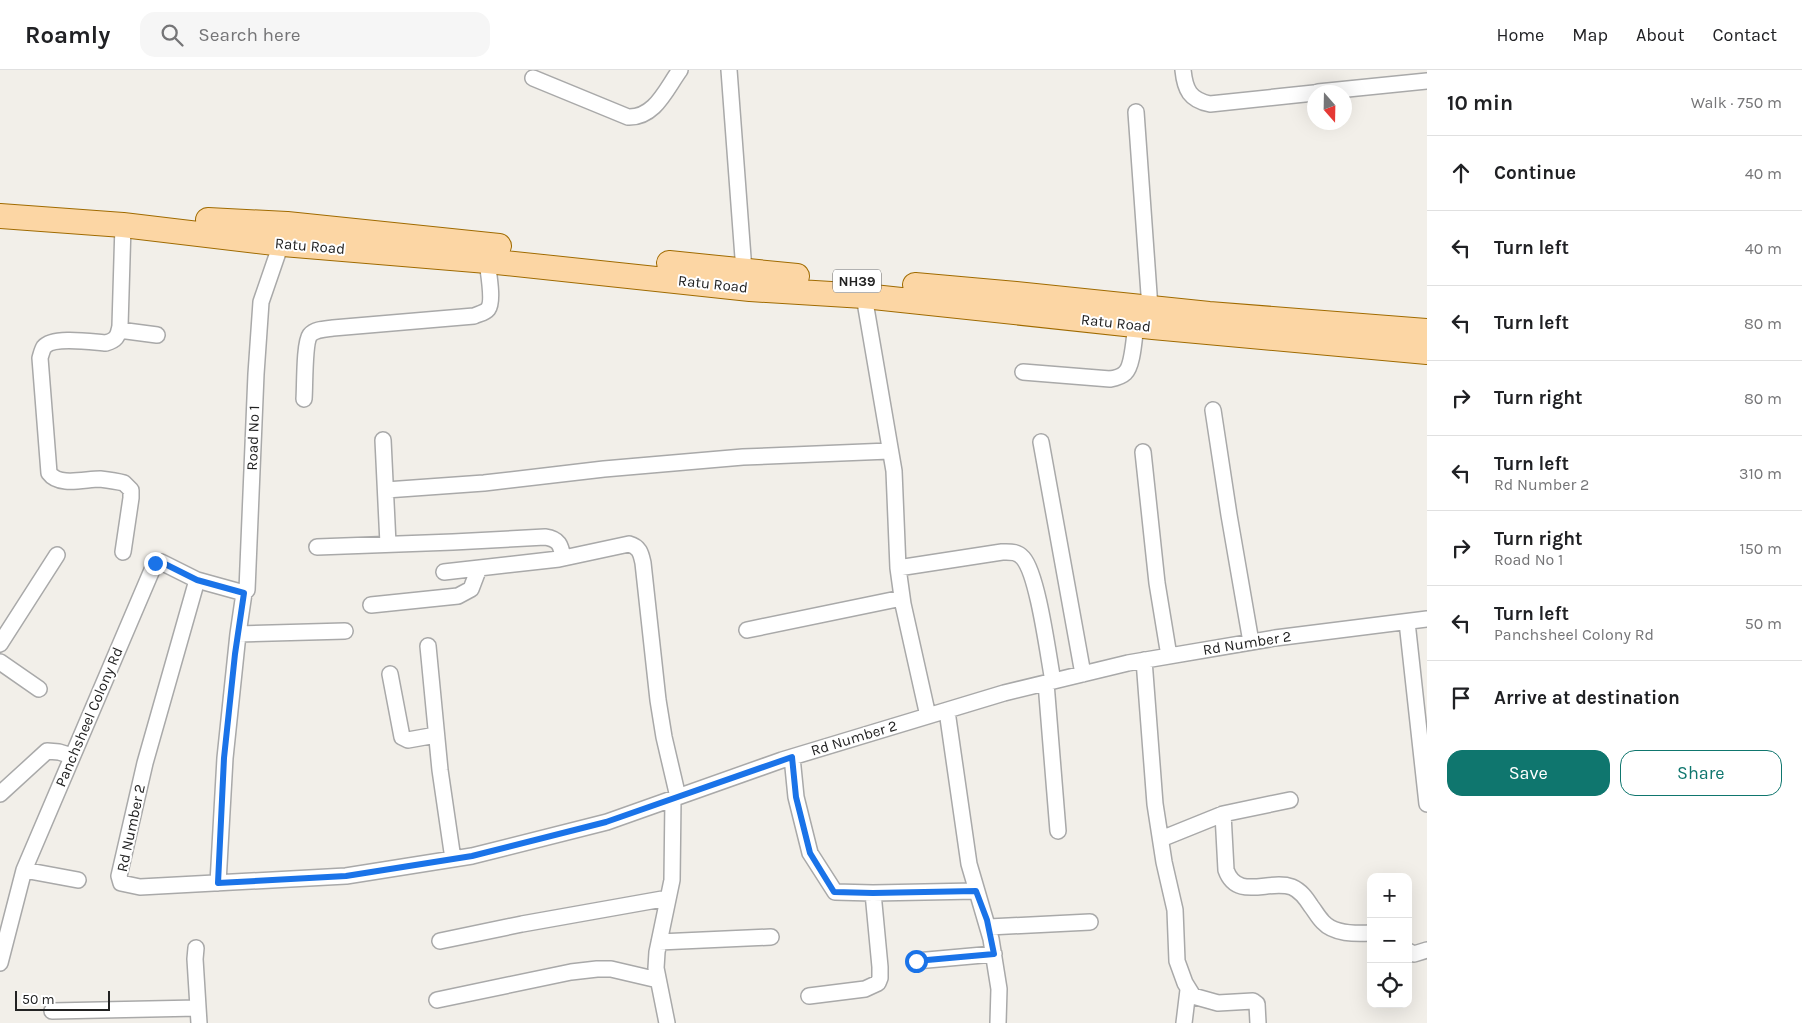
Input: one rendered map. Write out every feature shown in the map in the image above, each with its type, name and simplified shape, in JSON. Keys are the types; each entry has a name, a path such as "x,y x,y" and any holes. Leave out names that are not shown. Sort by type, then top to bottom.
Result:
{"main road":[{"name":"Ratu Road","path":"0,201 229,222 285,234 487,261 750,288 1143,317 1427,352"},
{"name":"Ratu Road","path":"0,216 285,234 1016,294 1143,317 1209,314 1427,331"}],"street":[{"path":"533,78 628,117 638,117 647,114 654,108 680,70"},
{"path":"729,70 744,271"},
{"path":"1183,70 1186,90 1201,102 1210,104 1307,94"},
{"path":"1352,89 1427,81"},
{"path":"1022,372 1110,379 1123,376 1128,371 1143,317 1136,112"},
{"path":"123,225 118,337 106,343 58,341 50,343 43,348 40,358 49,473 53,478 63,481 100,480 124,483 131,490 123,552"},
{"name":"Road No 1","path":"218,883 224,758 238,634 244,593 247,590 261,302 285,234"},
{"path":"304,399 307,344 310,335 316,330 474,316 483,313 488,309 491,300 487,261"},
{"path":"864,296 889,451 894,471 898,568 902,598 928,716"},
{"path":"119,330 157,335"},
{"path":"1213,410 1251,642"},
{"path":"383,440 388,544"},
{"path":"1040,442 1083,674"},
{"path":"386,490 743,457 889,451"},
{"path":"1143,452 1157,583 1169,656"},
{"path":"316,547 545,537 558,541 561,545 563,558"},
{"path":"444,572 563,558 629,544 635,546 640,552 658,700 676,798 672,880 659,942 656,968 668,1023"},
{"path":"898,568 1002,552 1015,552 1023,558 1035,586 1050,682 1058,831"},
{"path":"0,644 57,555"},
{"name":"Panchsheel Colony Rd","path":"0,963 24,870 155,563 161,562 197,580 244,593"},
{"path":"371,605 458,596 471,589 479,568"},
{"name":"Rd Number 2","path":"197,580 145,763 119,876 121,884 140,887 346,876 472,856 606,822 792,757 1004,693 1144,660 1251,642 1427,620"},
{"path":"747,630 902,598"},
{"path":"1407,622 1424,754 1427,804"},
{"path":"238,634 345,631"},
{"path":"428,646 436,735 453,859"},
{"path":"1144,660 1155,804 1164,862 1175,910 1177,961 1188,990 1193,996 1218,1003 1253,1001 1257,1004 1258,1023"},
{"path":"0,662 39,689"},
{"path":"390,674 402,737 408,740 436,735"},
{"path":"947,710 969,864 989,927 994,954 999,989 998,1023"},
{"path":"0,794 47,751 72,756"},
{"path":"792,757 796,797 810,853 834,892 976,891"},
{"path":"1161,839 1223,814 1290,800"},
{"path":"1223,814 1226,870 1234,884 1242,886 1279,885 1290,887 1305,896 1323,922 1329,926 1339,931 1367,933"},
{"path":"24,870 78,880"},
{"path":"809,996 865,989 878,984 880,967 873,893"},
{"path":"440,941 522,924 668,898"},
{"path":"989,927 1090,922"},
{"path":"659,942 771,937"},
{"path":"52,1011 199,1016 196,948"},
{"path":"1412,953 1427,950"},
{"path":"916,961 994,954"},
{"path":"437,1000 571,972 597,969 611,969 658,980"},
{"path":"1184,1023 1188,990"}],"route":[{"path":"155,563 161,562 197,580 244,593 235,654 224,758 218,883 346,876 472,856 606,822 792,757 796,797 810,853 834,892 976,891 987,920 994,954 916,961"}]}
